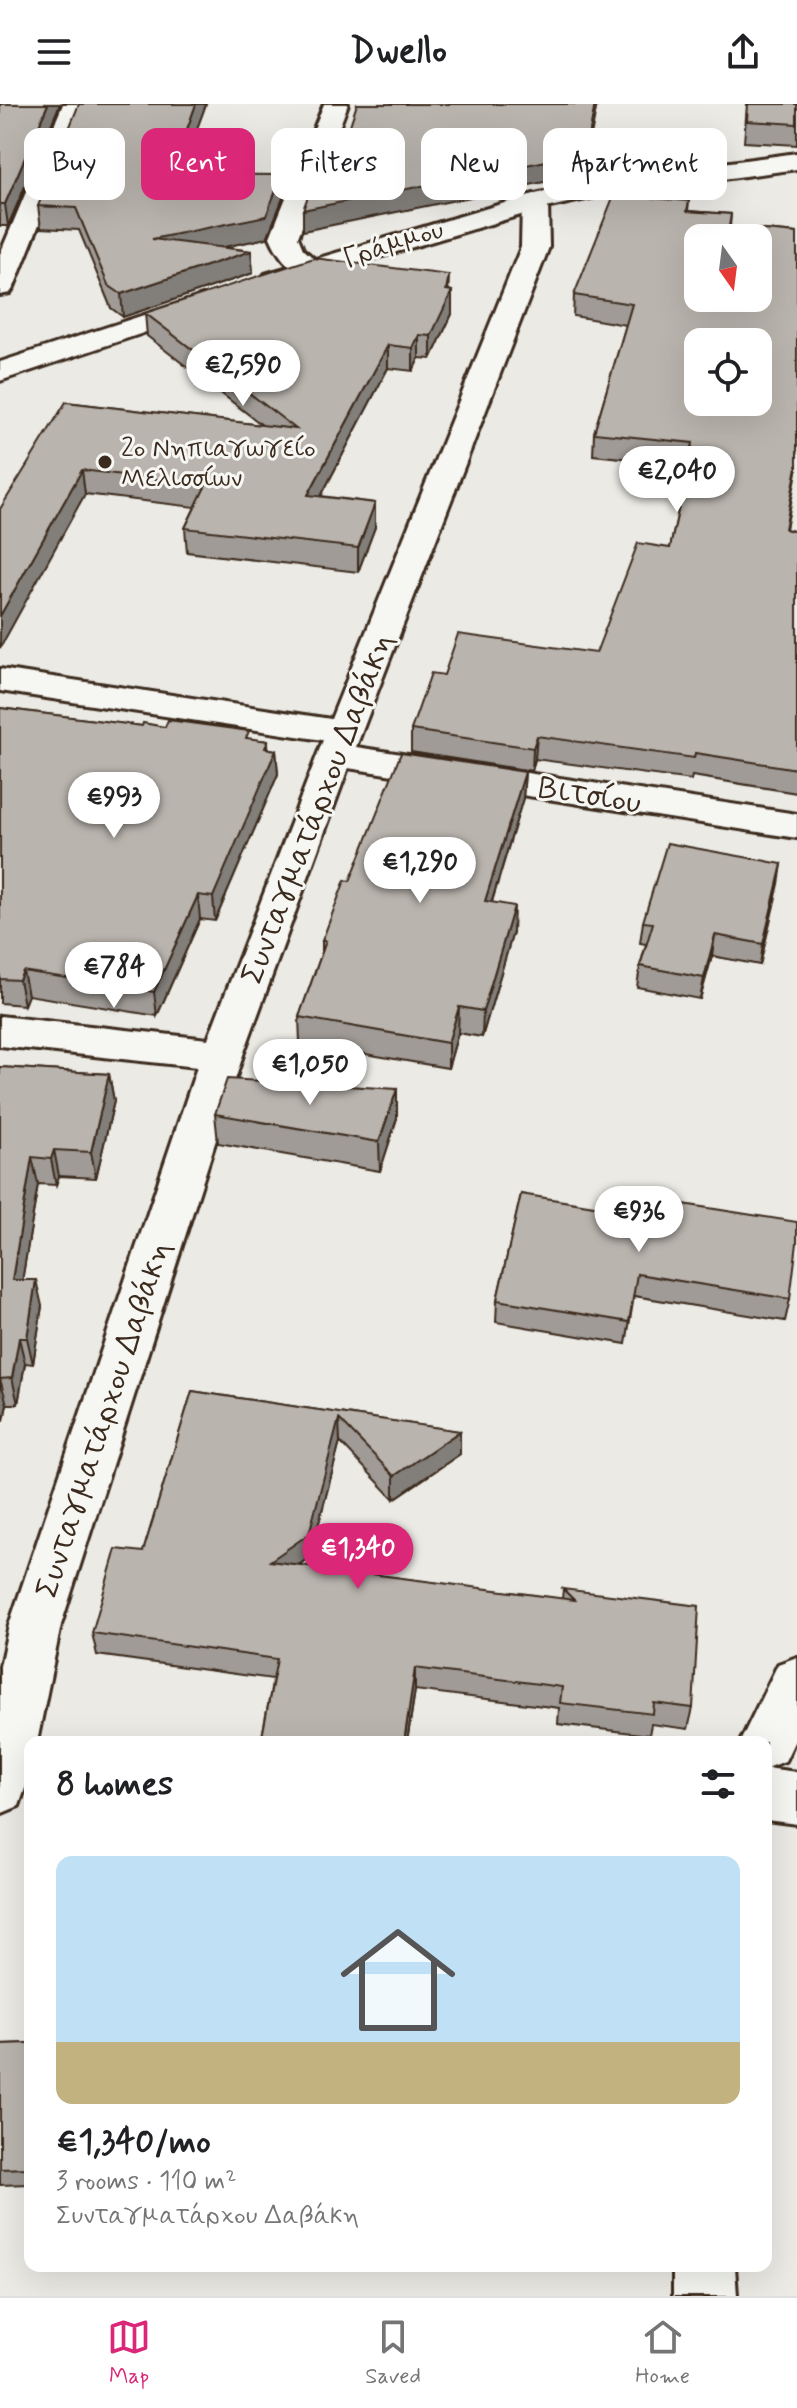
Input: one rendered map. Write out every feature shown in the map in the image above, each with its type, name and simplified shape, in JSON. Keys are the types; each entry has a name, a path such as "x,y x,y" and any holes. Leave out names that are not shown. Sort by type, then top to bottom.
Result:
{"street":[{"path":"0,287 75,104"},
{"path":"311,268 291,253 284,237 336,104"},
{"name":"Γράμμου","path":"252,287 535,202 634,182 797,161"},
{"name":"Συνταγματάρχου Δαβάκη","path":"0,1788 18,1625 222,1055 535,247 535,202"},
{"path":"0,372 223,297"},
{"name":"Βιτσίου","path":"0,680 797,826"},
{"path":"0,1031 222,1055"},
{"path":"770,1736 797,1681"},
{"path":"772,1795 797,1798"},
{"path":"704,2272 705,2296"}],"building":[{"path":"0,104 48,104 38,128 24,128 24,160 5,204 0,204"},
{"path":"79,104 196,104 187,128 141,128 141,200 255,200 255,175 271,175 272,200 266,216 152,239 251,251 121,294 108,285 76,208 38,206 40,200 125,200 125,128 69,128"},
{"path":"357,104 595,104 591,128 543,128 543,162 527,165 527,128 421,128 421,186 405,189 405,128 349,128"},
{"path":"748,104 797,104 797,124 747,121"},
{"path":"307,200 353,200 303,210"},
{"path":"612,200 689,201 687,211 731,214 729,224 684,224 684,312 772,312 772,231 797,233 797,467 785,529 797,532 797,769 695,753 694,758 537,736 533,748 411,730 431,673 444,675 458,634 596,653 638,543 670,548 693,443 594,433 632,304 574,295"},
{"path":"314,258 449,275 446,290 452,291 431,336 419,335 413,348 388,345 308,495 375,503 358,548 185,528 206,485 82,470 0,616 0,509 66,402 296,429 145,313"},
{"path":"0,708 142,726 143,723 165,727 168,720 249,731 246,738 268,741 265,748 276,750 213,897 198,895 154,992 23,971 19,980 0,979"},
{"path":"401,753 525,772 485,901 514,906 483,1011 459,1007 448,1043 299,1017 345,880 350,881"},
{"path":"667,843 782,864 763,944 715,935 704,978 640,966 653,923 643,922"},
{"path":"0,1067 109,1074 91,1152 54,1150 51,1159 32,1157 12,1280 36,1280 27,1338 19,1338 12,1378 0,1379"},
{"path":"227,1079 397,1089 379,1142 215,1114"},
{"path":"521,1194 661,1217 664,1201 797,1222 790,1299 637,1274 629,1322 497,1300"},
{"path":"192,1391 460,1431 394,1476 339,1419 309,1534 270,1561 574,1600 563,1589 699,1606 693,1708 654,1703 653,1714 560,1703 562,1687 415,1668 405,1736 262,1736 277,1659 92,1633 116,1549 143,1552"},
{"path":"24,2043 24,2168 0,2169 0,2044"}],"place":[{"name":"2ο Νηπιαγωγείο Μελισσίων","path":"105,462"}]}
